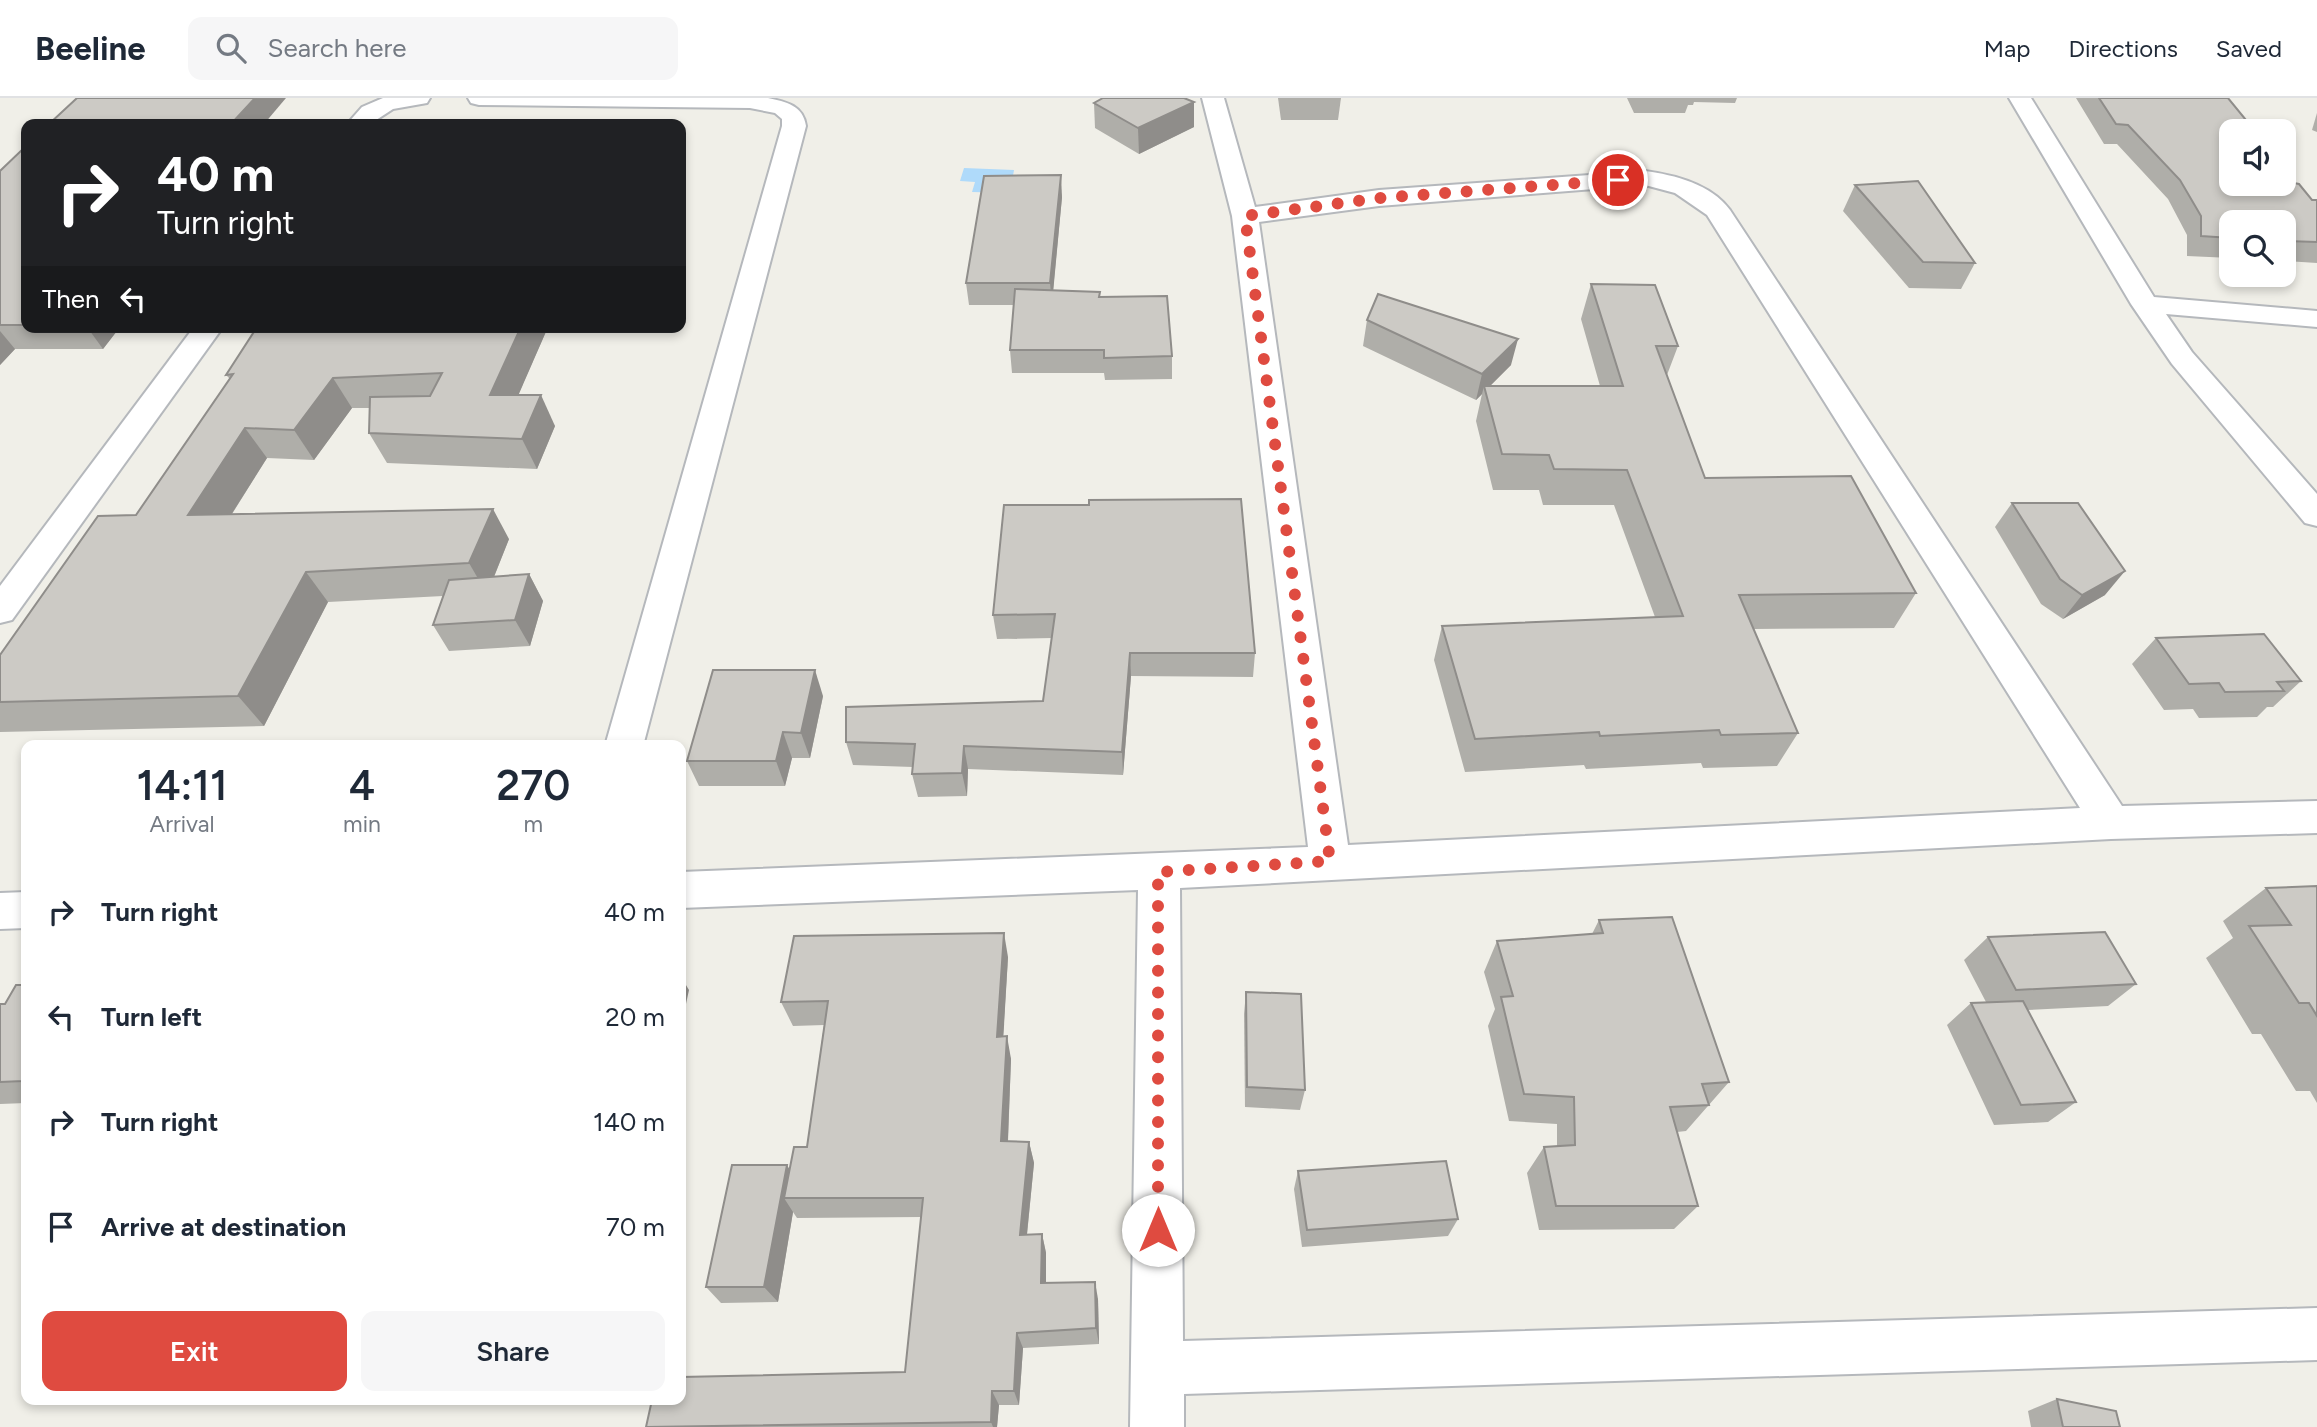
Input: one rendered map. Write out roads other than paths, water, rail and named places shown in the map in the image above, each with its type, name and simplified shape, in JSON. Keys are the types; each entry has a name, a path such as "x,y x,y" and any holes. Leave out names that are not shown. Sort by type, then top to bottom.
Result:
{"street":[{"path":"363,119 371,111 385,104 419,98"},
{"path":"479,98 750,101 783,108 793,117 794,126 626,740"},
{"path":"1213,98 1245,216 1330,861"},
{"path":"2020,98 2145,304 2214,398 2317,515"},
{"path":"1245,216 1379,198 1645,178 1684,186 1703,197 1717,211 2111,823"},
{"path":"2145,304 2317,319"},
{"path":"0,611 205,333"},
{"path":"686,890 1158,872 1330,861 2111,823 2317,817"},
{"path":"1157,1427 1158,872"},
{"path":"0,911 21,911"},
{"path":"1158,1368 2317,1334"}],"water":[{"path":"964,168 1014,170 1010,193 972,192 975,182 960,181"}]}
